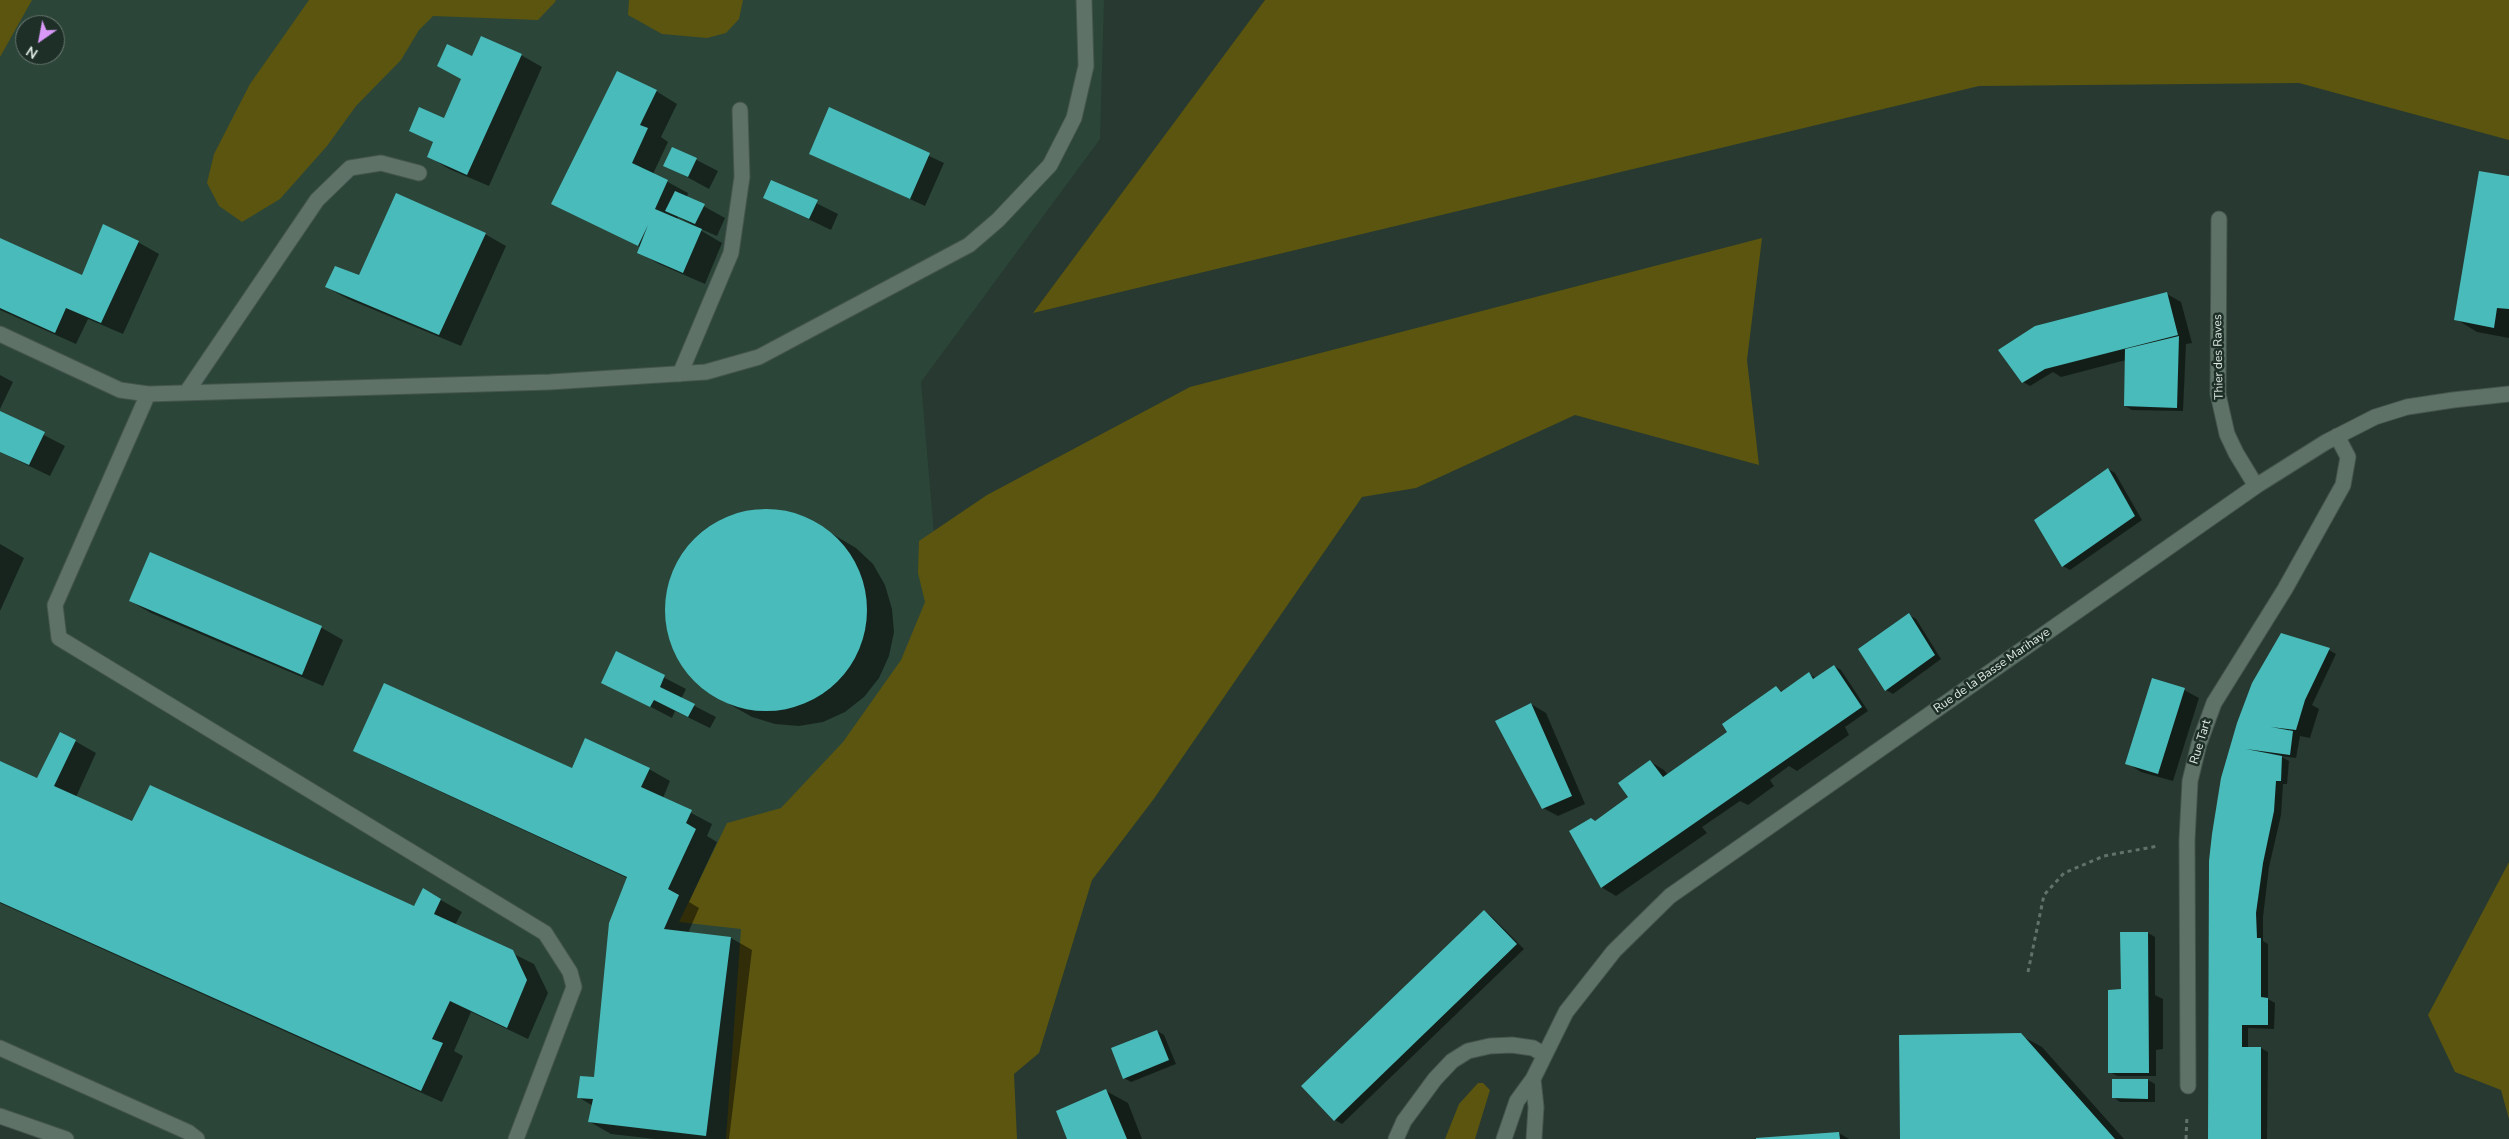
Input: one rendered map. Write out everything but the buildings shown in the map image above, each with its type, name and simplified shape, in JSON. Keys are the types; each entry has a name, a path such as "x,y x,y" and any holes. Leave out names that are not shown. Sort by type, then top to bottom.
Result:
{"street":[{"path":"0,334 120,390 148,394 550,382 706,372 759,357 969,246 998,220 1050,165 1074,118 1086,66 1084,0"},
{"path":"680,374 731,253 742,177 740,110"},
{"path":"186,393 317,200 350,168 380,163 419,173"},
{"name":"Thier des Raves","path":"2219,219 2218,394 2227,434 2236,454 2256,486"},
{"path":"148,394 55,605 59,638 545,933 570,972 574,987 516,1139"},
{"name":"Rue de la Basse Marihaye","path":"1504,1139 1517,1101 1533,1079 1543,1054 1566,1012 1590,978 1642,921 1670,896 2256,486 2337,436 2374,417 2407,407 2509,394"},
{"name":"Rue Tart","path":"2188,1086 2187,840 2190,781 2199,744 2214,703 2285,589 2343,485 2348,457 2337,436"},
{"path":"1396,1139 1404,1121 1435,1079 1452,1061 1468,1051 1490,1046 1512,1045 1533,1048 1543,1054"},
{"path":"0,1048 188,1132 197,1139"},
{"name":"Rue de la Basse Marihaye","path":"1533,1079 1536,1107 1534,1139"},
{"path":"0,1116 66,1139"}],"path":[{"path":"2028,972 2044,895 2064,873 2104,856 2187,840"}],"shaded area":[{"path":"0,0 1104,0 1100,139 921,382 939,593 734,1139 47,1139 0,1118"},
{"path":"0,0 32,0 24,15 15,15 15,30 0,57"},
{"path":"309,0 556,1 538,20 433,16 419,30 401,60 356,106 327,146 280,199 242,222 219,206 207,183 214,154 250,84"},
{"path":"629,0 743,0 739,19 726,33 707,38 662,34 628,15"},
{"path":"1265,0 2509,0 2509,140 2299,83 1979,86 1033,313"},
{"path":"1762,238 1747,360 1759,465 1575,415 1416,488 1362,497 1153,800 1092,880 1039,1053 1014,1074 1017,1139 726,1139 741,929 679,922 727,823 781,808 843,742 901,660 925,602 918,573 919,541 987,495 1190,387"},
{"path":"2509,862 2509,1119 2501,1090 2455,1072 2428,1015"},
{"path":"1478,1083 1483,1083 1490,1090 1475,1139 1445,1139 1459,1104"}]}
